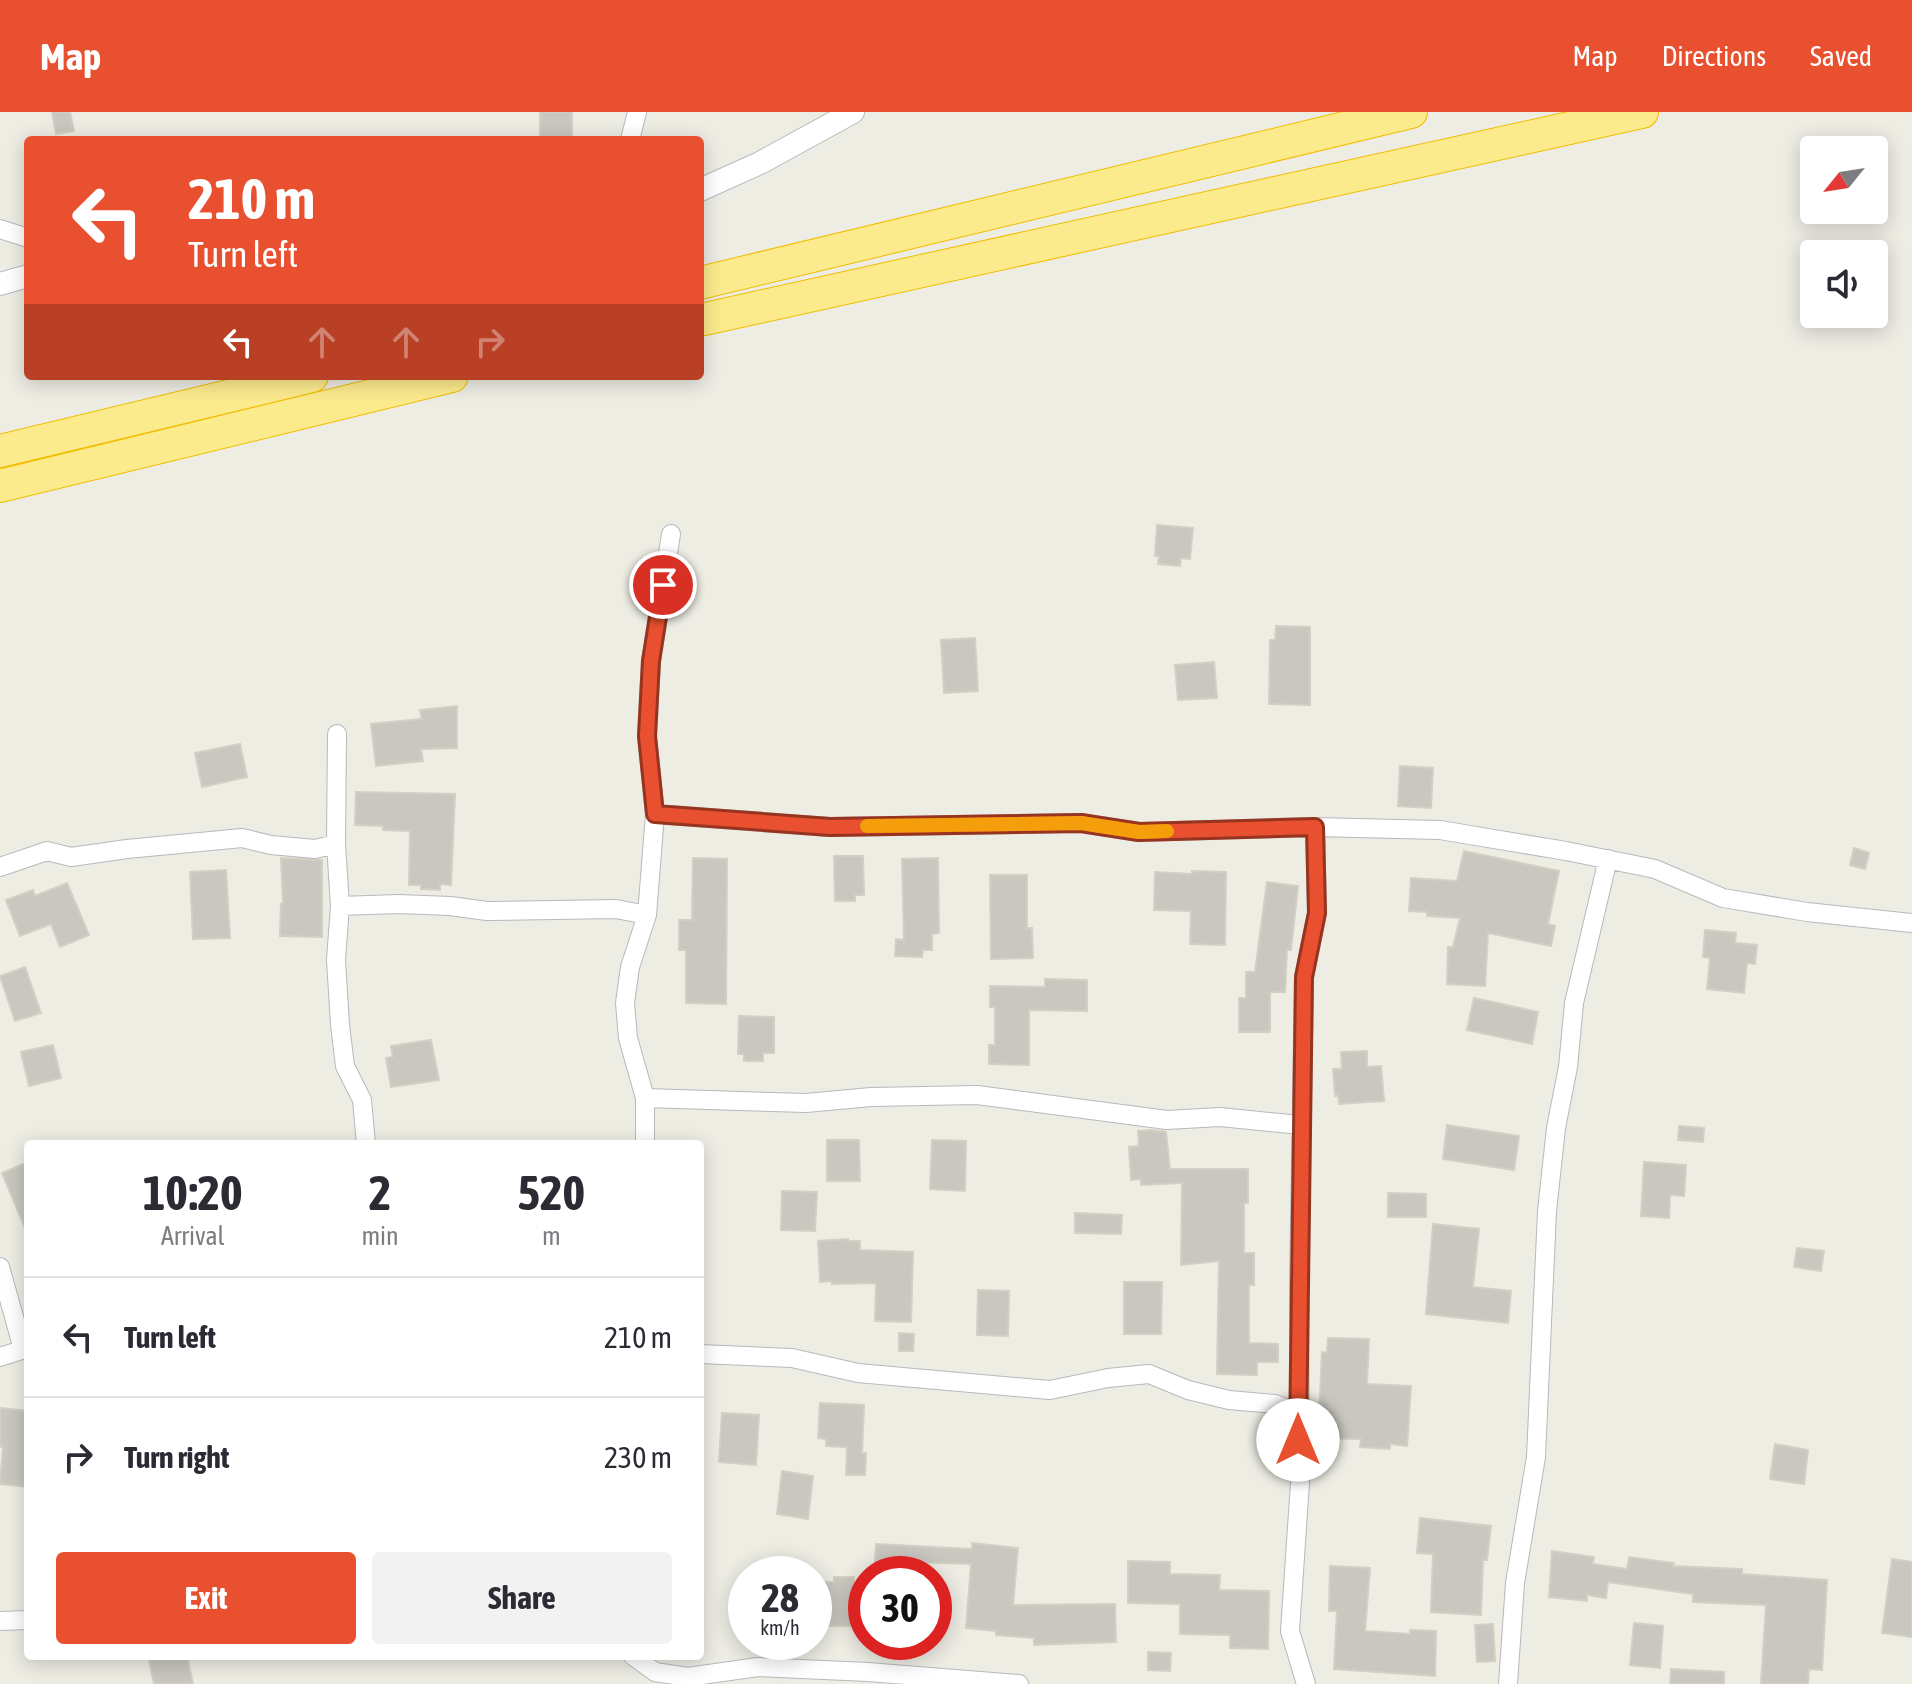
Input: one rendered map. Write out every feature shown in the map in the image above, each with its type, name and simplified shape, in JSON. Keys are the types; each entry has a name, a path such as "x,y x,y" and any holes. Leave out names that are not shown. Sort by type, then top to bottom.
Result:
{"highway":[{"path":"704,282 1411,112"},
{"path":"704,319 1642,112"},
{"path":"0,451 295,380"},
{"path":"0,486 436,380"}],"street":[{"path":"631,136 637,112"},
{"path":"704,188 760,163 853,112"},
{"path":"0,229 24,237"},
{"path":"0,284 24,277"},
{"path":"645,1140 645,1098 628,1038 625,1003 630,967 647,915 655,814 647,736 651,661 671,534"},
{"path":"337,734 336,844 340,906 336,960 340,1025 345,1066 362,1100 366,1140"},
{"path":"655,814 830,827 1081,823 1139,832 1315,827 1440,830 1655,869 1723,898 1807,912 1912,923"},
{"path":"1306,1684 1290,1631 1300,1483 1300,1125 1304,977 1317,913 1315,827"},
{"path":"0,867 47,851 71,857 242,838 271,845 315,849 336,844"},
{"path":"1508,1684 1515,1583 1536,1457 1547,1211 1556,1128 1568,1067 1574,1003 1608,859"},
{"path":"340,906 398,904 487,911 616,909 647,915"},
{"path":"645,1098 806,1103 871,1097 977,1095 1167,1120 1220,1117 1300,1125"},
{"path":"0,1267 24,1343"},
{"path":"0,1357 24,1350"},
{"path":"704,1354 792,1358 858,1373 1050,1390 1108,1378 1149,1374 1188,1390 1229,1400 1275,1404 1298,1413"},
{"path":"0,1621 24,1620"},
{"path":"638,1660 655,1672 688,1677 758,1667 1019,1684"}],"building":[{"path":"52,112 70,112 74,131 56,134"},
{"path":"540,112 572,112 572,136 540,136"},
{"path":"1157,525 1193,528 1190,559 1181,558 1180,566 1158,564 1159,556 1155,556"},
{"path":"1276,626 1310,627 1310,705 1269,704 1270,640 1275,640"},
{"path":"975,638 978,691 944,693 941,640"},
{"path":"1214,662 1217,698 1178,700 1175,665"},
{"path":"457,706 457,748 421,749 423,761 376,766 371,724 422,719 420,710"},
{"path":"240,744 247,777 202,787 195,753"},
{"path":"1400,766 1433,768 1431,808 1398,806"},
{"path":"356,792 455,794 451,885 440,884 440,890 409,885 410,831 355,825"},
{"path":"1854,848 1869,853 1865,869 1850,865"},
{"path":"1464,851 1559,871 1548,924 1555,926 1551,946 1488,933 1485,986 1447,984 1448,947 1453,947 1460,918 1427,916 1427,912 1409,911 1411,878 1457,881"},
{"path":"834,856 863,856 864,895 855,895 855,901 835,901"},
{"path":"281,858 322,860 322,937 280,936 283,904"},
{"path":"693,858 727,859 726,1004 686,1003 686,950 679,950 679,920 692,920"},
{"path":"938,858 939,933 932,934 932,950 923,950 922,957 895,956 896,939 904,940 902,859"},
{"path":"226,870 230,938 193,939 190,872"},
{"path":"1192,871 1226,872 1225,945 1190,944 1191,911 1154,910 1155,872 1192,874"},
{"path":"990,875 1027,875 1027,928 1032,928 1033,958 991,959"},
{"path":"1267,882 1298,886 1291,950 1287,950 1285,992 1270,992 1270,1032 1239,1032 1239,998 1246,998 1246,972 1255,972"},
{"path":"67,883 89,935 60,947 51,924 20,936 6,900 33,890 35,896"},
{"path":"1705,930 1736,933 1735,943 1757,945 1755,964 1747,963 1744,993 1707,989 1710,958 1703,957"},
{"path":"25,967 41,1013 15,1021 0,976"},
{"path":"1045,979 1087,980 1087,1011 1029,1010 1029,1065 989,1064 989,1045 995,1045 995,1007 990,1007 990,986 1045,987"},
{"path":"1474,998 1538,1012 1532,1044 1467,1030"},
{"path":"739,1016 774,1017 774,1053 763,1053 763,1061 744,1061 744,1054 738,1054"},
{"path":"431,1040 439,1080 391,1087 386,1058 393,1057 391,1046"},
{"path":"53,1045 61,1078 29,1086 21,1052"},
{"path":"1367,1051 1367,1067 1381,1066 1384,1101 1339,1104 1338,1095 1335,1096 1333,1069 1342,1069 1341,1052"},
{"path":"1447,1125 1519,1136 1514,1170 1443,1159"},
{"path":"1679,1126 1704,1128 1703,1142 1678,1140"},
{"path":"1138,1131 1166,1132 1170,1169 1248,1169 1244,1253 1254,1253 1254,1285 1249,1285 1249,1343 1278,1344 1278,1362 1257,1362 1257,1375 1217,1374 1219,1261 1181,1265 1182,1183 1141,1185 1141,1179 1131,1180 1129,1147 1139,1146"},
{"path":"827,1140 859,1140 860,1181 827,1181"},
{"path":"932,1140 966,1141 965,1191 930,1189"},
{"path":"1644,1162 1686,1165 1684,1196 1670,1195 1669,1218 1641,1216"},
{"path":"24,1164 24,1225 2,1173"},
{"path":"782,1191 817,1192 815,1231 781,1230"},
{"path":"1388,1193 1426,1194 1426,1217 1388,1217"},
{"path":"1075,1213 1122,1215 1121,1234 1075,1233"},
{"path":"1433,1224 1479,1229 1473,1287 1511,1291 1508,1323 1426,1314"},
{"path":"818,1241 860,1241 860,1250 913,1252 911,1322 875,1321 876,1283 820,1282"},
{"path":"1797,1248 1824,1251 1821,1271 1794,1267"},
{"path":"1124,1282 1162,1282 1161,1334 1124,1334"},
{"path":"978,1290 1009,1291 1008,1336 977,1335"},
{"path":"899,1333 914,1334 913,1351 899,1351"},
{"path":"1328,1338 1369,1339 1367,1384 1411,1386 1407,1446 1390,1444 1390,1449 1360,1447 1361,1439 1318,1438 1322,1352 1327,1353"},
{"path":"820,1403 864,1405 862,1453 866,1453 865,1475 846,1475 847,1447 826,1446 826,1439 818,1438"},
{"path":"0,1408 24,1411 24,1487 0,1484 3,1447 0,1447"},
{"path":"722,1413 759,1415 756,1465 719,1462"},
{"path":"1775,1444 1808,1450 1804,1484 1770,1479"},
{"path":"782,1471 813,1476 808,1519 777,1514"},
{"path":"1420,1518 1491,1526 1487,1560 1483,1560 1481,1615 1431,1612 1433,1554 1417,1553"},
{"path":"972,1543 1018,1548 1013,1605 1115,1604 1116,1642 1034,1645 1034,1638 996,1635 996,1631 966,1628 971,1564 952,1563 952,1556 875,1556 876,1544 972,1549"},
{"path":"1552,1551 1594,1557 1593,1564 1627,1569 1629,1557 1674,1563 1673,1566 1742,1569 1742,1574 1827,1580 1822,1670 1809,1669 1808,1684 1761,1684 1766,1605 1693,1602 1693,1594 1608,1582 1606,1598 1587,1595 1587,1601 1549,1597"},
{"path":"1892,1559 1912,1562 1912,1637 1882,1633"},
{"path":"1128,1561 1170,1562 1170,1574 1220,1575 1219,1590 1269,1591 1268,1649 1230,1648 1230,1635 1180,1634 1180,1604 1128,1603"},
{"path":"1330,1566 1370,1568 1365,1631 1410,1634 1410,1630 1436,1631 1435,1676 1334,1669 1337,1611 1329,1611"},
{"path":"834,1577 848,1577 848,1626 832,1626"},
{"path":"1634,1623 1663,1626 1660,1668 1630,1665"},
{"path":"1493,1624 1495,1661 1477,1662 1475,1625"},
{"path":"1148,1652 1171,1653 1170,1671 1148,1670"},
{"path":"149,1660 188,1660 193,1684 154,1684"},
{"path":"1671,1669 1724,1672 1724,1684 1670,1684"}],"slow traffic":[{"path":"867,826 1081,823 1139,832 1167,831"}],"route":[{"path":"663,585 651,661 647,736 655,814 830,827 1081,823 1139,832 1315,827 1317,913 1304,977 1298,1440"}]}
